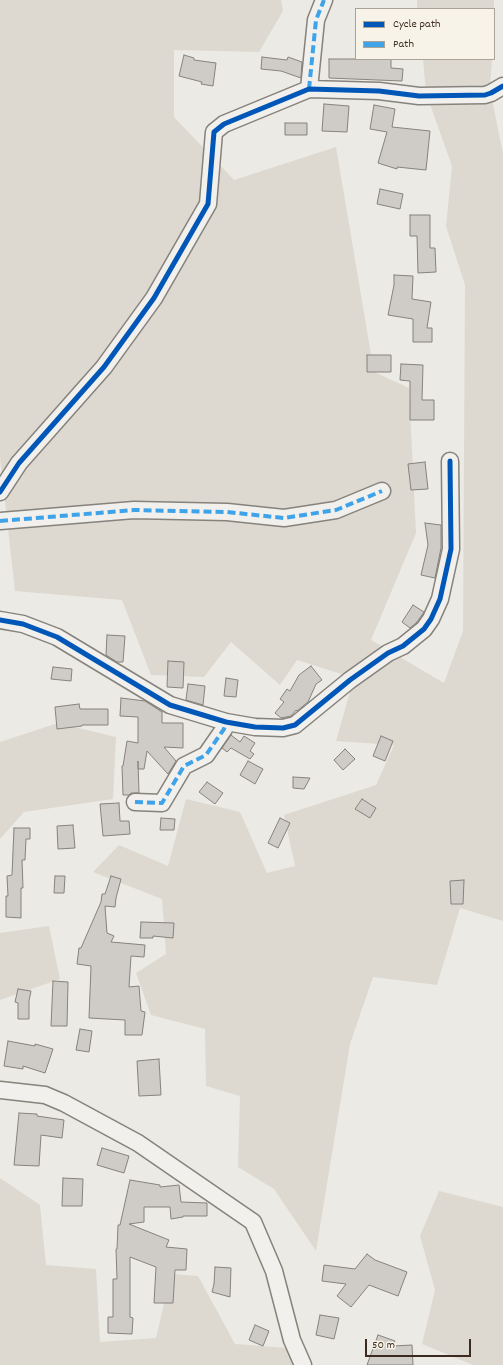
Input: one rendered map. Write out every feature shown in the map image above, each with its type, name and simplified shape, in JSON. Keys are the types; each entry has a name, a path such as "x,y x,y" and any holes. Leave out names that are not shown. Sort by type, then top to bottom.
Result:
{"street":[{"path":"309,89 316,20 324,0"},
{"path":"0,492 19,463 104,367 154,298 208,204 214,132 224,124 309,89 379,91 419,96 485,95 503,86"},
{"path":"0,620 23,624 57,637 170,706 226,722 255,727 283,728 294,725 350,680 388,653 402,646 424,629 431,620 440,599 451,549 450,461"},
{"path":"0,521 134,510 227,512 284,518 336,510 382,491"},
{"path":"135,802 162,803 184,766 206,755 224,729 226,722"},
{"path":"0,1090 45,1095 64,1102 138,1143 253,1222 274,1271 292,1340 303,1365"}],"shaded area":[{"path":"0,0 281,0 283,11 259,52 174,50 174,117 234,180 336,147 374,372 409,388 416,533 371,640 444,683 463,631 465,285 446,226 452,166 426,93 423,60 492,60 490,89 503,154 503,921 460,908 437,985 373,977 350,1044 316,1251 274,1189 238,1167 240,1096 206,1086 205,1029 151,1015 136,973 166,954 162,899 93,872 119,845 168,866 186,799 240,812 267,873 295,866 284,815 376,785 394,745 336,741 354,678 297,660 280,685 231,642 204,677 151,675 122,600 15,591 0,458"},
{"path":"417,0 494,0 494,8 417,8"},
{"path":"58,723 116,737 113,799 24,812 0,839 0,742"},
{"path":"49,926 60,979 0,1000 0,933"},
{"path":"0,1178 40,1205 46,1265 96,1269 100,1342 156,1338 171,1274 198,1276 235,1344 288,1348 303,1365 0,1365"},
{"path":"439,1191 503,1207 503,1365 473,1365 422,1344 435,1290 420,1236"}],"building":[{"path":"184,55 194,58 194,60 216,63 213,86 201,84 202,82 179,76"},
{"path":"262,57 287,60 288,57 302,62 301,78 281,71 261,69"},
{"path":"329,59 391,60 391,68 403,69 402,81 329,78"},
{"path":"324,104 349,106 347,132 322,131"},
{"path":"374,105 395,109 392,127 430,131 426,170 397,167 397,169 378,163 387,132 370,129"},
{"path":"285,123 307,123 307,135 285,135"},
{"path":"380,189 403,194 400,209 377,204"},
{"path":"410,215 430,215 430,248 435,248 436,272 418,273 417,236 410,236"},
{"path":"394,275 413,276 412,299 431,302 427,328 432,328 432,342 413,342 413,319 388,315 394,285"},
{"path":"367,355 391,355 391,372 367,372"},
{"path":"401,364 423,365 422,400 434,400 434,420 410,420 410,381 400,380"},
{"path":"425,462 428,489 411,490 408,464"},
{"path":"425,523 441,525 441,548 435,578 421,575 428,545"},
{"path":"413,605 424,612 417,622 410,628 402,622"},
{"path":"107,635 125,636 123,662 117,662 106,655"},
{"path":"168,661 184,662 183,688 167,687"},
{"path":"311,666 322,680 316,684 308,702 297,711 296,710 291,716 281,718 275,713 284,702 280,699 287,689 290,691 299,675"},
{"path":"53,667 72,669 71,681 51,679"},
{"path":"226,678 238,680 236,697 224,696"},
{"path":"188,684 205,686 203,705 186,700"},
{"path":"121,698 145,701 162,712 162,723 183,723 183,748 164,747 176,761 168,774 147,751 144,769 138,769 139,793 131,793 129,795 123,795 122,766 127,741 138,743 138,717 120,716"},
{"path":"79,704 80,709 108,709 108,725 82,725 57,729 55,707"},
{"path":"231,735 240,742 244,736 255,743 250,751 254,754 250,759 231,748 227,752 222,748"},
{"path":"381,736 393,741 385,761 373,756"},
{"path":"345,749 355,759 343,770 334,760"},
{"path":"248,761 263,769 255,784 240,775"},
{"path":"293,777 310,778 304,789 293,788"},
{"path":"207,782 223,793 215,804 199,792"},
{"path":"362,799 376,808 370,818 355,809"},
{"path":"119,803 120,821 129,821 130,834 103,836 100,804"},
{"path":"161,818 175,819 174,830 160,830"},
{"path":"280,818 290,823 278,848 268,843"},
{"path":"73,825 75,848 58,849 57,826"},
{"path":"14,828 30,828 30,839 26,839 25,860 22,860 23,888 21,888 21,918 6,917 6,896 8,896 7,876 12,875"},
{"path":"55,876 65,876 64,893 54,893"},
{"path":"111,876 121,879 115,907 105,906 107,933 114,936 111,942 145,945 144,957 131,956 129,987 139,986 141,1011 145,1012 142,1035 125,1035 125,1020 89,1018 91,966 77,964 79,948 81,948 101,902 102,894 105,894"},
{"path":"464,880 463,904 451,904 450,881"},
{"path":"141,922 174,923 173,938 153,936 153,938 140,938"},
{"path":"53,981 68,982 67,1026 51,1026"},
{"path":"18,989 31,991 29,1001 29,1019 18,1019 18,1003 15,1002"},
{"path":"80,1029 92,1031 89,1052 76,1050"},
{"path":"8,1041 35,1046 35,1044 53,1049 45,1073 23,1066 23,1069 4,1066"},
{"path":"159,1059 161,1095 139,1096 137,1061"},
{"path":"19,1113 37,1114 37,1116 64,1120 62,1138 41,1135 39,1166 14,1165"},
{"path":"102,1148 129,1156 124,1173 97,1165"},
{"path":"63,1178 83,1179 82,1206 62,1206"},
{"path":"130,1180 160,1185 160,1187 179,1185 181,1202 207,1203 207,1216 183,1216 171,1219 170,1207 144,1207 144,1222 129,1224 169,1240 166,1247 187,1249 186,1270 175,1270 173,1303 154,1303 156,1267 130,1257 130,1317 133,1318 132,1334 108,1333 108,1317 113,1317 113,1279 117,1279 116,1249 118,1225 120,1225"},
{"path":"367,1254 375,1260 407,1272 398,1296 369,1285 351,1307 337,1296 346,1284 322,1281 324,1265 355,1269"},
{"path":"215,1267 231,1268 230,1297 212,1292"},
{"path":"320,1315 339,1318 334,1339 316,1335"},
{"path":"255,1325 269,1331 263,1346 249,1340"},
{"path":"378,1335 395,1341 393,1346 412,1345 413,1365 367,1365"}],"marked path":[{"path":"309,89 316,20 324,0"},
{"path":"0,521 134,510 227,512 284,518 336,510 382,491"},
{"path":"135,802 162,803 184,766 206,755 224,729 226,722"}],"cycle path":[{"path":"0,492 19,463 104,367 154,298 208,204 214,132 224,124 309,89 379,91 419,96 485,95 503,86"},
{"path":"0,620 23,624 57,637 170,705 226,722 255,727 283,728 295,725 350,680 388,653 403,646 424,629 431,619 440,599 451,549 450,461"}]}
